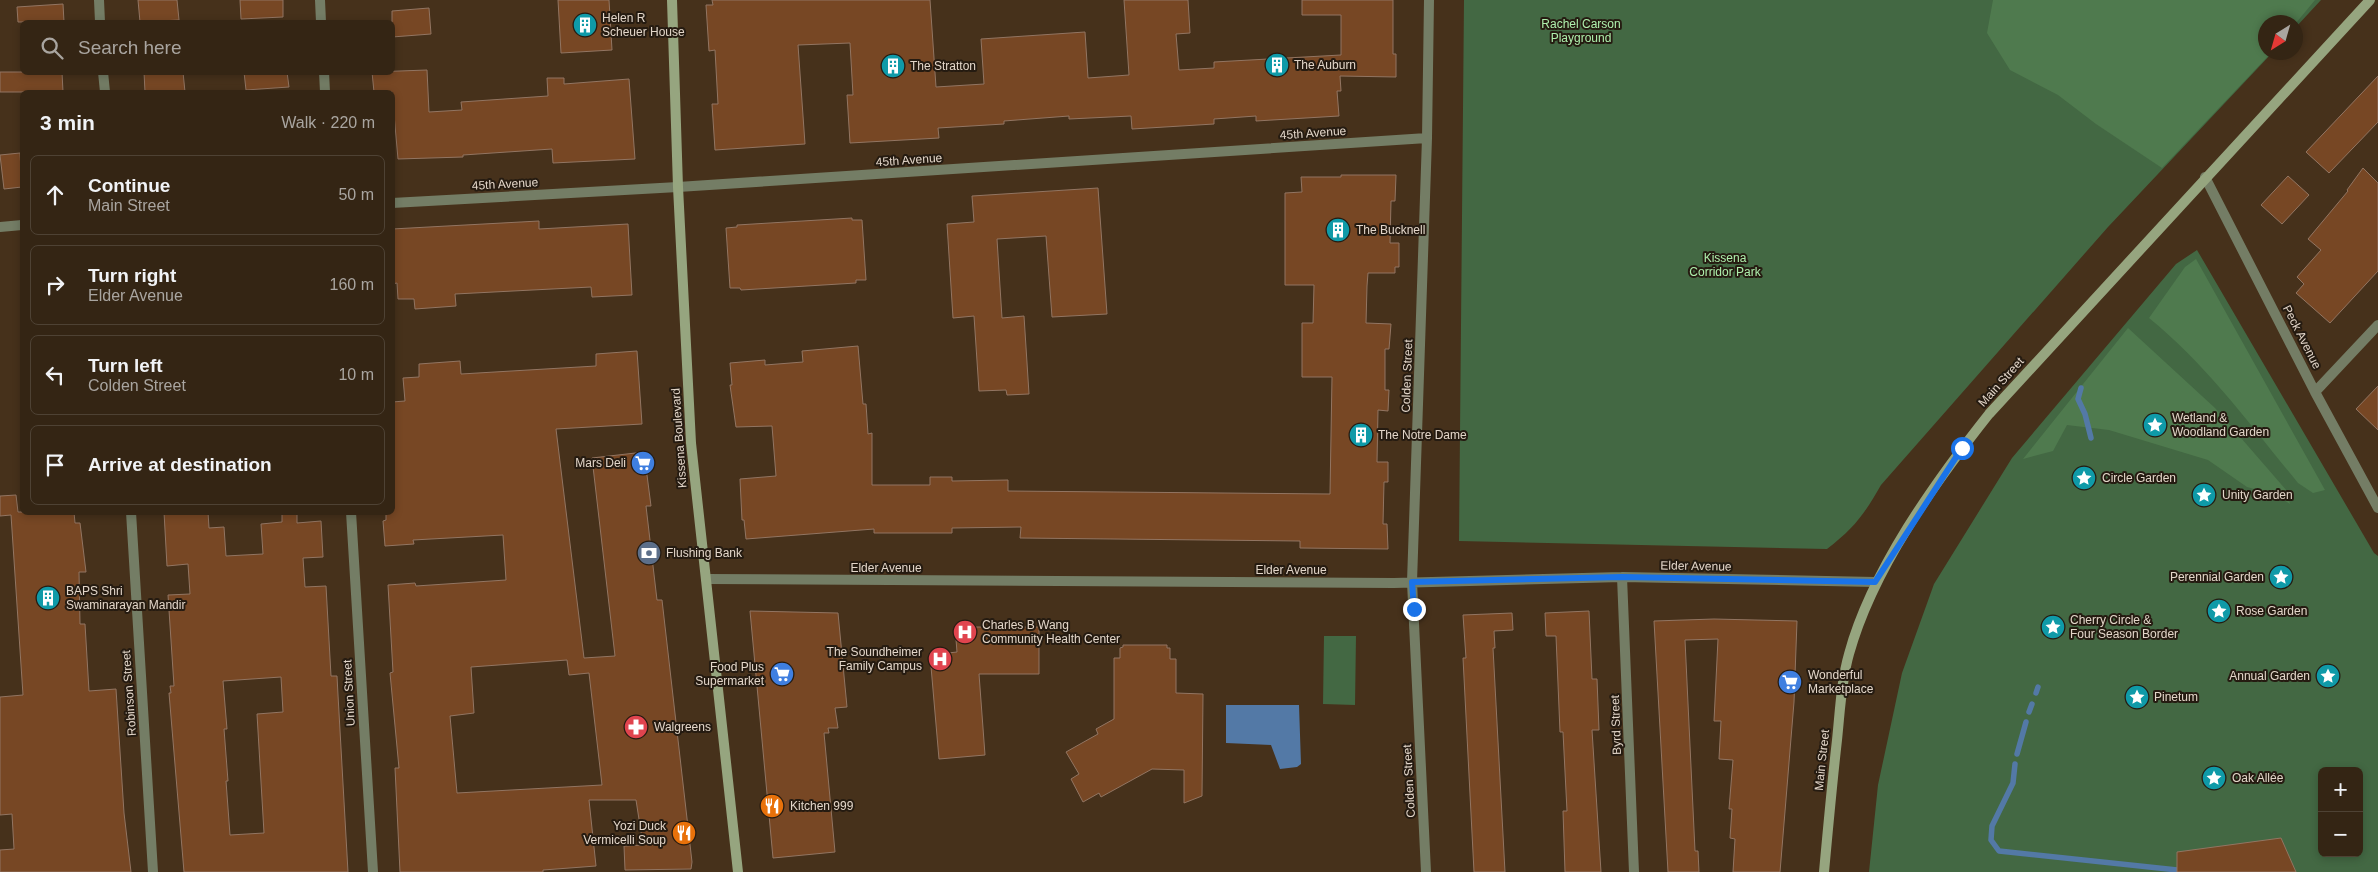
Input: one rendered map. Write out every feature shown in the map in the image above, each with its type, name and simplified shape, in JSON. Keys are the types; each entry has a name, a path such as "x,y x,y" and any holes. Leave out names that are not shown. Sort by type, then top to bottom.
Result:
{"main road":[{"name":"Kissena Boulevard","path":"672,0 678,188 691,443 738,872"},
{"name":"Main Street","path":"1824,872 1844,679 1858,623 1875,582 1926,500 1962,448 1989,414 2205,177 2370,0"}],"street":[{"path":"99,0 100,20"},
{"path":"320,0 321,20"},
{"name":"Colden Street","path":"1426,872 1412,582 1430,0"},
{"path":"103,75 105,90"},
{"path":"324,75 325,90"},
{"name":"45th Avenue","path":"395,202 678,188 1427,138"},
{"name":"Peck Avenue","path":"2205,177 2378,508"},
{"path":"0,227 20,225"},
{"path":"2316,392 2378,325"},
{"name":"Robinson Street","path":"131,515 153,872"},
{"name":"Union Street","path":"351,515 373,872"},
{"name":"Elder Avenue","path":"706,579 1412,582 1622,577 1875,582"},
{"name":"Byrd Street","path":"1622,577 1634,872"}],"green space":[{"name":"Kissena Corridor Park","path":"1464,0 2321,0 2303,19 2303,15 2258,15 2258,60 2265,60 2108,227 1881,485 1858,520 1827,549 1459,541"},
{"path":"1993,0 2315,0 2303,15 2258,15 2258,60 2264,60 2162,168 2096,124 2058,95 2010,70 1987,33"},
{"path":"2197,250 2374,553 2378,556 2378,872 1869,872 1878,785 1902,673 1934,584 2012,458 2176,264"},
{"path":"2196,259 2325,490 2313,493 2298,483 2209,376 2170,336 2149,318 2185,267"},
{"path":"2128,328 2215,408 2287,491 2290,504 2276,495 2247,487 2208,460 2109,430 2067,425 2053,451 2023,459"},
{"path":"1324,636 1356,636 1355,705 1323,704"}],"water":[{"path":"1226,705 1299,705 1301,764 1297,767 1280,769 1271,745 1226,743"}],"building":[{"path":"138,0 177,0 179,20 140,20"},
{"path":"240,0 283,0 283,17 241,19"},
{"name":"Helen R Scheuer House","path":"558,0 609,0 612,50 561,53"},
{"path":"712,0 930,0 936,87 984,84 981,39 1085,32 1088,78 1129,75 1124,0 1188,0 1190,33 1176,34 1179,70 1214,68 1214,62 1341,55 1341,15 1302,15 1302,0 1393,0 1393,54 1396,54 1396,77 1340,76 1341,91 1337,91 1339,116 1256,121 1256,116 1214,119 1214,124 1132,129 1131,116 1069,119 1069,116 1004,121 1004,124 938,128 939,138 850,143 847,95 853,95 850,43 798,45 805,144 715,150 712,104 718,104 715,50 709,51 706,5 713,5"},
{"path":"63,4 64,20 20,20 18,22 17,7"},
{"path":"429,8 431,34 395,37 395,20 392,20 392,11"},
{"path":"427,70 429,112 462,110 461,102 548,96 547,78 564,78 564,84 629,79 635,159 553,163 552,149 463,155 463,157 398,159 395,126 395,90 374,90 372,75 395,75 395,71"},
{"path":"0,72 20,72 20,75 62,75 63,90 0,92"},
{"path":"144,75 183,75 185,90 145,90"},
{"path":"244,75 287,75 289,87 246,90"},
{"path":"2378,76 2378,122 2329,173 2306,152"},
{"path":"20,153 20,187 4,189 0,155"},
{"path":"2363,168 2378,183 2378,271 2330,323 2296,293 2304,284 2297,277 2321,250 2308,239 2348,191"},
{"path":"1341,175 1396,175 1395,201 1391,201 1390,243 1399,243 1399,267 1395,267 1395,273 1368,273 1366,323 1391,324 1389,349 1385,349 1385,390 1389,390 1388,411 1378,410 1377,462 1388,462 1388,482 1384,482 1383,524 1387,524 1388,549 1300,548 1300,541 1020,538 1021,527 952,528 952,533 874,533 874,529 746,539 744,520 742,520 740,479 776,476 772,426 736,427 730,385 732,385 730,363 765,360 765,365 803,362 802,351 858,346 863,404 866,404 868,434 872,433 872,485 930,485 930,477 952,477 952,481 1008,480 1008,491 1330,494 1332,377 1302,377 1302,323 1313,323 1314,285 1285,285 1285,193 1302,192 1301,177 1341,177"},
{"path":"2288,176 2309,195 2282,224 2261,205"},
{"path":"1098,188 1107,314 1052,317 1046,236 997,239 1002,318 1024,316 1029,394 1007,395 1006,390 979,391 974,316 953,318 947,224 974,222 972,196"},
{"path":"852,218 852,220 862,220 866,280 856,280 856,283 741,290 740,288 730,288 726,228 737,227 737,225"},
{"path":"539,221 539,229 628,224 632,295 592,297 591,287 455,294 456,306 415,309 414,299 398,299 397,283 395,283 395,229"},
{"path":"637,351 642,424 556,429 584,658 615,656 592,458 644,452 651,506 646,506 657,600 662,600 692,862 691,869 625,870 624,846 643,845 636,800 589,800 596,866 543,870 543,872 400,872 395,768 399,768 390,673 393,672 388,585 415,583 416,586 506,580 503,535 413,540 414,544 385,546 383,521 386,520 386,515 395,515 395,402 405,401 403,378 419,377 419,364 460,361 461,374 596,366 596,354","holes":["567,660 569,675 589,673 602,785 457,793 450,716 474,713 471,667"]},
{"path":"2378,386 2378,430 2356,409"},
{"path":"16,495 20,515 74,515 75,523 80,523 86,572 79,572 80,624 85,624 89,691 116,689 124,813 131,872 0,872 0,850 14,849 12,814 0,815 0,697 23,695 11,515 0,516 0,496"},
{"path":"164,515 208,515 209,528 224,527 226,556 263,554 261,524 282,522 282,515 297,515 297,523 321,521 323,557 303,558 305,587 326,586 331,676 337,676 348,872 184,872 169,693 171,693 170,686 174,686 168,595 190,594 188,564 167,566","holes":["281,677 283,712 257,714 264,833 230,835 224,729 227,729 223,681"]},
{"path":"750,611 838,613 847,707 835,708 838,728 828,728 829,733 824,733 835,852 773,858"},
{"path":"1589,611 1592,679 1597,679 1599,730 1592,730 1601,872 1565,872 1563,811 1567,811 1563,732 1560,732 1556,636 1546,636 1545,613"},
{"path":"1512,613 1513,630 1494,631 1495,648 1493,648 1505,872 1474,872 1463,658 1466,658 1463,615"},
{"path":"1714,619 1797,621 1794,702 1780,872 1733,872 1735,839 1730,838 1732,809 1729,809 1733,760 1719,759 1721,721 1714,721 1718,639 1685,640 1695,851 1698,851 1699,872 1668,872 1654,621"},
{"path":"955,627 1039,627 1039,674 979,674 985,755 939,759 930,655 957,652"},
{"path":"1123,645 1167,645 1167,648 1170,648 1170,659 1176,659 1176,693 1203,694 1202,796 1184,803 1184,770 1152,769 1101,797 1099,793 1083,802 1071,779 1079,774 1066,752 1098,734 1096,729 1114,719 1114,658 1120,658 1120,648"},
{"path":"2281,838 2296,872 2177,872 2177,852"}],"waterway":[{"path":"2081,388 2078,399 2085,414 2091,438"},
{"path":"2036,693 2038,687"},
{"path":"2029,712 2032,704"},
{"path":"2017,754 2026,722"},
{"path":"2015,764 2013,783 1992,826 1991,840 1999,851 2196,872"}],"place":[{"name":"Helen R Scheuer House","path":"585,25"},
{"name":"The Auburn","path":"1277,65"},
{"name":"The Stratton","path":"893,66"},
{"name":"The Bucknell","path":"1338,230"},
{"name":"Wetland & Woodland Garden","path":"2155,425"},
{"name":"The Notre Dame","path":"1361,435"},
{"name":"Mars Deli","path":"643,463"},
{"name":"Circle Garden","path":"2084,478"},
{"name":"Unity Garden","path":"2204,495"},
{"name":"Flushing Bank","path":"649,553"},
{"name":"Perennial Garden","path":"2281,577"},
{"name":"BAPS Shri Swaminarayan Mandir","path":"48,598"},
{"name":"Rose Garden","path":"2219,611"},
{"name":"Cherry Circle & Four Season Border","path":"2053,627"},
{"name":"Charles B Wang Community Health Center","path":"965,632"},
{"name":"The Soundheimer Family Campus","path":"940,659"},
{"name":"Food Plus Supermarket","path":"782,674"},
{"name":"Annual Garden","path":"2328,676"},
{"name":"Wonderful Marketplace","path":"1790,682"},
{"name":"Pinetum","path":"2137,697"},
{"name":"Walgreens","path":"636,727"},
{"name":"Oak Allée","path":"2214,778"},
{"name":"Kitchen 999","path":"772,806"},
{"name":"Yozi Duck Vermicelli Soup","path":"684,833"}],"route":[{"path":"1414,609 1412,582 1622,577 1875,582 1926,500 1962,448"}],"park label":[{"name":"Rachel Carson Playground","path":"1581,31"}]}
